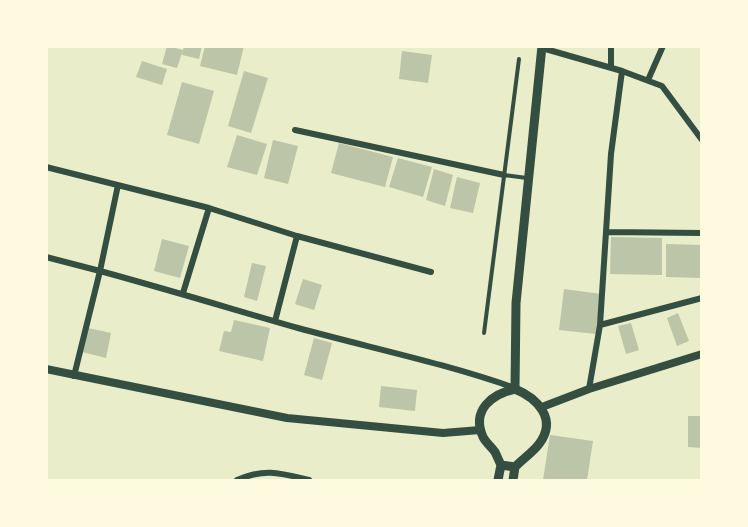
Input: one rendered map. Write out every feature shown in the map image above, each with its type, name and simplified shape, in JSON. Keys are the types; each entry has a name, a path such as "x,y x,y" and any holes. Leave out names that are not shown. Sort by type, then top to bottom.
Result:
{"main road":[{"path":"515,389 516,303 542,47"},
{"path":"498,480 501,465 480,430 482,410 495,395 515,389 530,395 542,407 546,420 545,433 539,444 515,467 513,480"},
{"path":"501,465 515,467"}],"street":[{"path":"611,46 611,68"},
{"path":"648,80 663,46"},
{"path":"542,47 622,71 662,86 702,140"},
{"path":"589,389 600,325 611,154 622,71"},
{"path":"296,130 504,175"},
{"path":"46,167 209,208 297,236 430,272"},
{"path":"74,376 118,185"},
{"path":"183,293 209,208"},
{"path":"607,232 702,233"},
{"path":"275,321 297,236"},
{"path":"46,257 183,293 275,321 470,372 515,389"},
{"path":"600,325 702,298"},
{"path":"542,407 589,389 702,354"},
{"path":"46,378 47,369 287,418 443,433 480,430"},
{"path":"237,480 252,473 272,471 308,480"}],"lane":[{"path":"484,333 519,59"},
{"path":"504,175 529,178"}],"building":[{"path":"167,46 183,50 177,68 162,64"},
{"path":"184,46 202,46 199,59 182,55"},
{"path":"205,46 244,46 237,75 200,66"},
{"path":"402,51 432,55 428,83 399,79"},
{"path":"142,61 167,69 162,85 136,77"},
{"path":"244,71 268,78 251,133 228,126"},
{"path":"182,82 214,91 199,144 167,135"},
{"path":"237,135 267,144 257,175 227,167"},
{"path":"273,140 298,146 288,184 264,178"},
{"path":"339,143 393,157 385,187 331,173"},
{"path":"398,158 432,167 423,197 389,187"},
{"path":"434,169 453,175 445,206 426,200"},
{"path":"457,177 480,183 473,213 450,208"},
{"path":"611,237 662,238 662,275 610,274"},
{"path":"162,239 189,246 180,278 154,271"},
{"path":"666,244 702,245 702,278 666,277"},
{"path":"252,263 266,266 257,301 244,297"},
{"path":"303,279 322,285 314,310 295,304"},
{"path":"564,289 601,294 596,334 559,330"},
{"path":"678,313 689,341 677,346 667,318"},
{"path":"234,320 270,328 263,361 219,351 224,331 231,332"},
{"path":"631,323 639,350 626,354 618,326"},
{"path":"88,328 111,333 106,358 82,352"},
{"path":"314,338 332,343 322,380 304,375"},
{"path":"381,386 417,390 415,411 379,407"},
{"path":"688,416 702,416 702,448 688,447"},
{"path":"550,435 593,441 587,480 543,480"}]}
